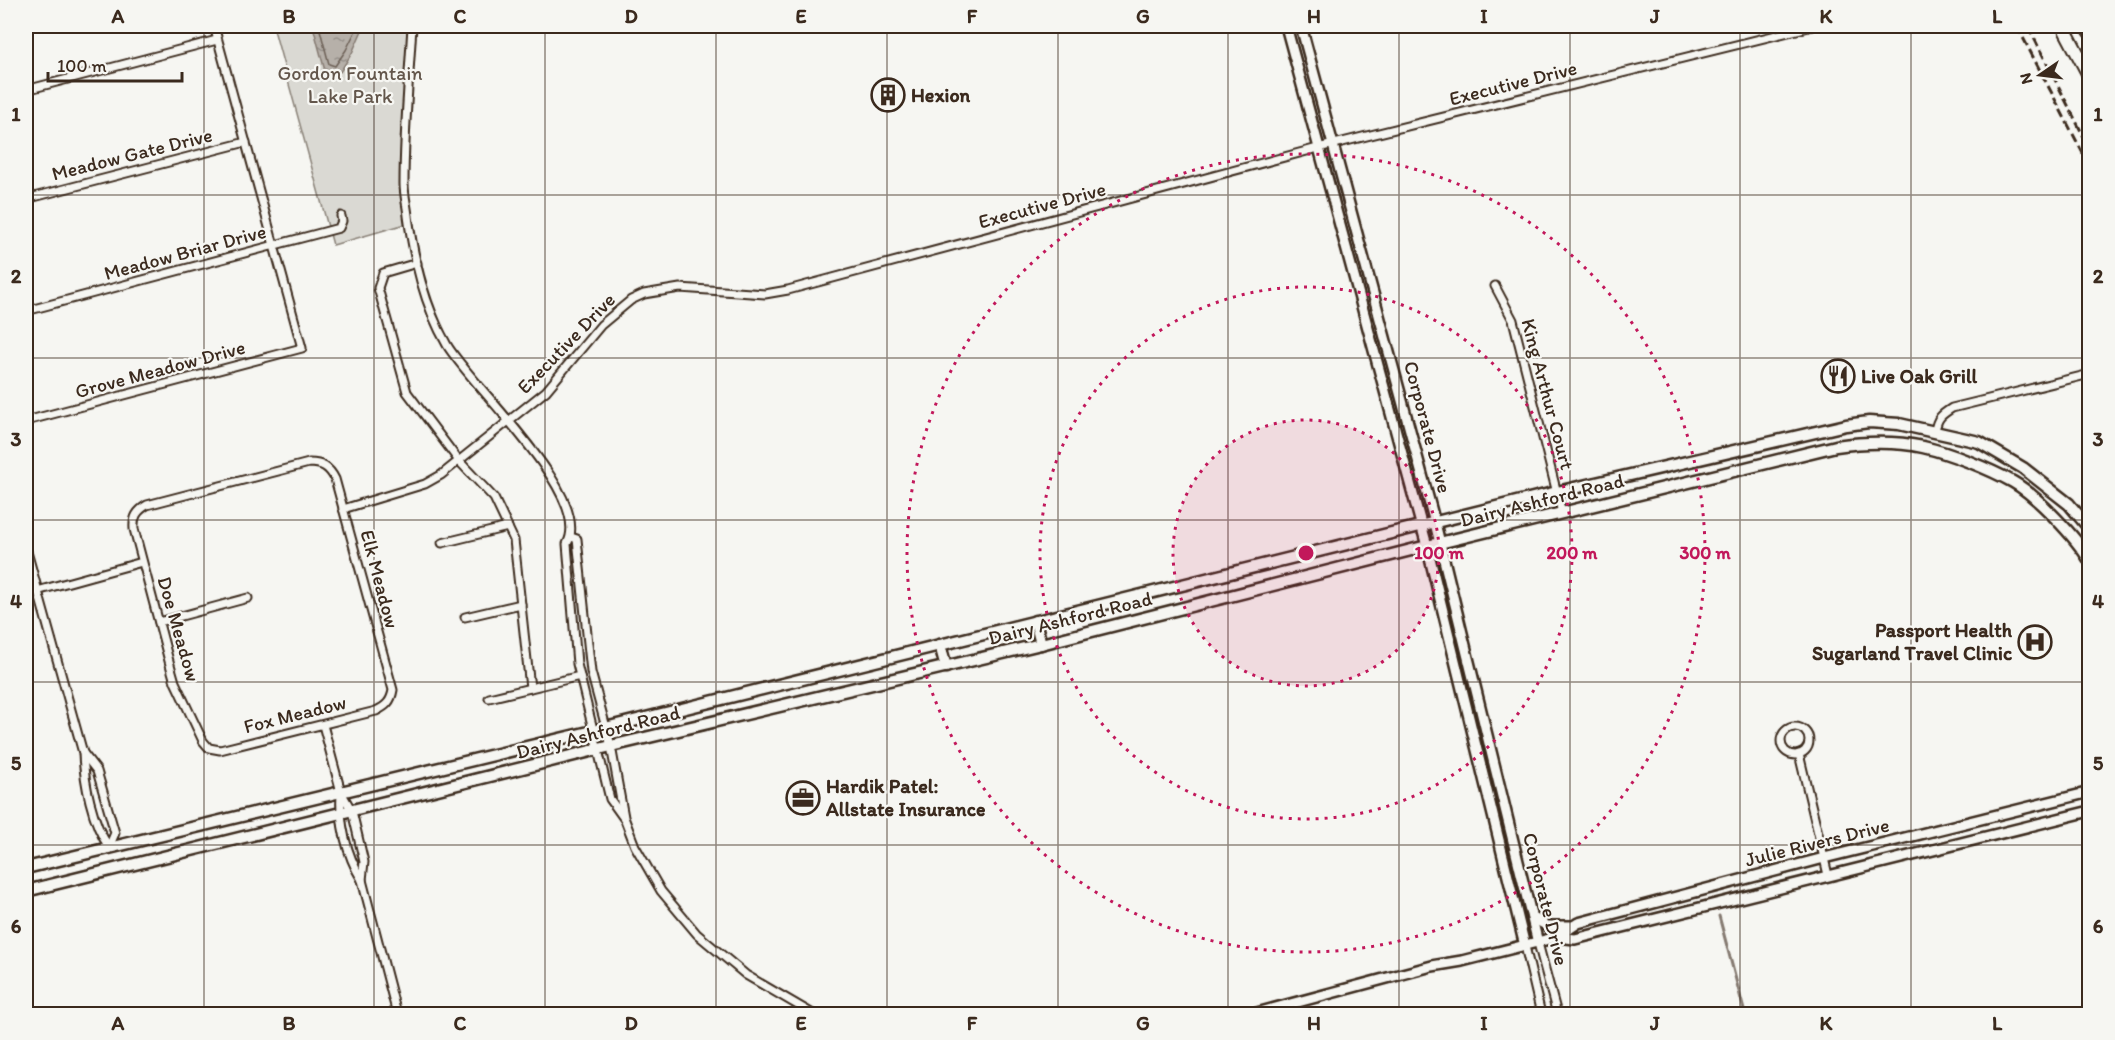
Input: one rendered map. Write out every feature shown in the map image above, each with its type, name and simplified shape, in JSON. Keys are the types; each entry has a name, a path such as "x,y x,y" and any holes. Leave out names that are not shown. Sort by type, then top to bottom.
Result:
{"highway":[{"path":"2063,26 2090,77"},
{"path":"2086,26 2090,32"}],"main road":[{"name":"Dairy Ashford Road","path":"26,868 606,728 1557,492 1800,435 1869,422 1899,424 1979,442 2024,468 2069,504 2090,529"},
{"path":"1800,435 1804,453"},
{"name":"Dairy Ashford Road","path":"26,891 610,746 1041,644 1427,546 1836,446 1877,443 1923,447 1969,462 2015,483 2053,515 2090,561"},
{"path":"1756,445 1761,464"},
{"path":"1035,621 1041,644"},
{"path":"940,645 946,667"},
{"path":"770,687 774,708"},
{"path":"472,760 477,780"}],"street":[{"path":"214,26 274,245"},
{"path":"412,26 404,187 417,263 429,308 448,347 510,421 557,484 568,513 571,537 567,544 572,616 580,676 610,798 625,820"},
{"name":"Corporate Drive","path":"1286,26 1427,546 1541,1014"},
{"name":"Corporate Drive","path":"1301,26 1435,523 1557,1014"},
{"name":"Executive Drive","path":"344,509 425,484 441,475 546,391 612,314 631,300 644,294 680,288 765,294 788,290 1332,144 1813,26"},
{"path":"26,90 218,40"},
{"name":"Meadow Gate Drive","path":"26,199 246,142"},
{"name":"Meadow Briar Drive","path":"26,311 339,228 342,225 341,216"},
{"name":"Grove Meadow Drive","path":"26,421 303,348 274,245"},
{"path":"417,263 383,273 378,288 407,392 459,461 494,498 514,540 530,688"},
{"name":"King Arthur Court","path":"1495,286 1513,320 1562,513"},
{"path":"1935,431 1941,414 1953,408 2090,374"},
{"path":"1397,438 1411,434"},
{"name":"Elk Meadow","path":"136,514 147,505 309,463 325,466 335,479 393,690 388,704"},
{"name":"Doe Meadow","path":"136,514 133,521 134,529 176,682 208,748"},
{"path":"442,543 508,526"},
{"path":"571,537 577,539 591,672 606,728 625,820 635,846 661,891 697,934 746,975 813,1014"},
{"path":"26,548 83,753 84,776 101,836 109,847"},
{"path":"26,594 142,562"},
{"path":"159,622 248,598"},
{"path":"465,617 521,604"},
{"path":"572,616 585,615"},
{"path":"489,698 580,676"},
{"name":"Fox Meadow","path":"208,748 220,750 376,711 388,704"},
{"path":"323,724 341,792 352,811 364,862 362,880"},
{"path":"1792,728 1801,729 1809,740 1806,749 1798,754 1786,752 1782,744 1782,736 1792,728"},
{"path":"1474,742 1488,738"},
{"path":"83,753 96,771 115,833 109,847"},
{"path":"1798,754 1828,875"},
{"path":"341,792 339,814 353,866 362,880 397,1014"},
{"name":"Julie Rivers Drive","path":"1253,1014 1422,969 1538,943 1557,937 1571,926 1747,878 2090,792"},
{"name":"Julie Rivers Drive","path":"1557,937 1575,939 2090,811"},
{"path":"1974,821 1979,838"},
{"path":"1747,878 1748,895"},
{"path":"1532,917 1547,926 1571,926"},
{"path":"1535,987 1549,983"}],"green space":[{"name":"Gordon Fountain Lake Park","path":"273,26 412,26 406,202 409,223 333,245"}],"water":[{"path":"313,26 364,26 352,53 340,72 325,71"}],"waterway":[{"path":"1719,916 1745,1014"}],"railway":[{"path":"2017,26 2090,167"},
{"path":"2028,26 2084,137"}],"place":[{"name":"Hexion","path":"888,95"},
{"name":"Live Oak Grill","path":"1838,376"},
{"name":"Passport Health Sugarland Travel Clinic","path":"2035,642"},
{"name":"Hardik Patel: Allstate Insurance","path":"803,798"}]}
